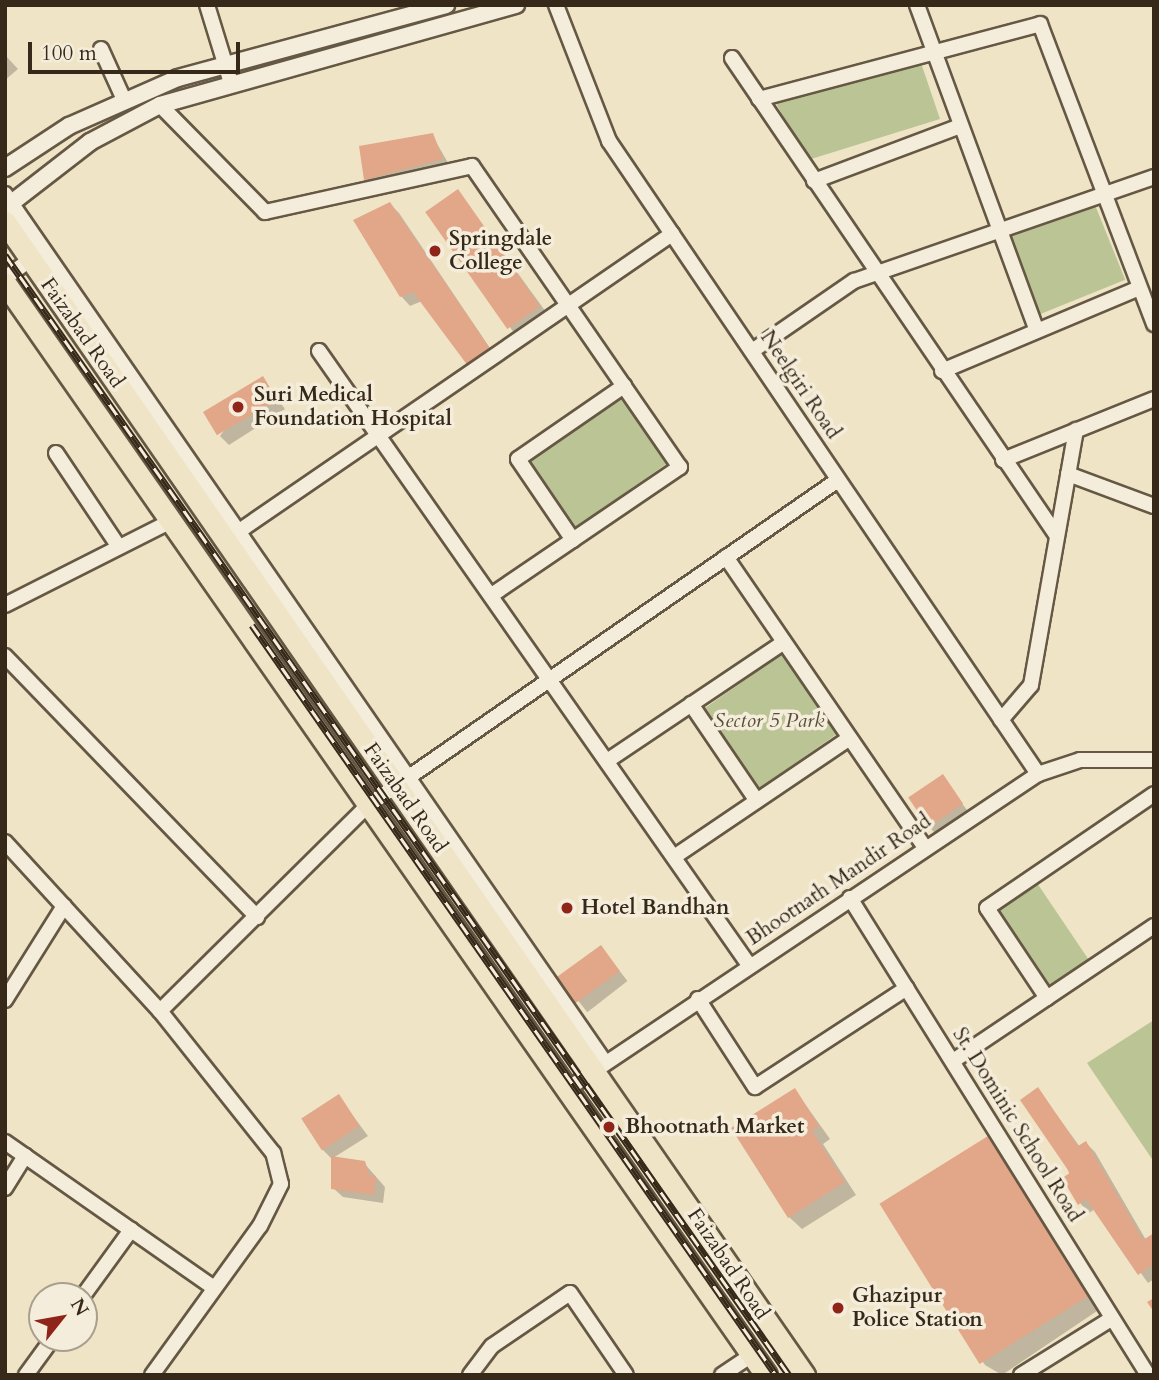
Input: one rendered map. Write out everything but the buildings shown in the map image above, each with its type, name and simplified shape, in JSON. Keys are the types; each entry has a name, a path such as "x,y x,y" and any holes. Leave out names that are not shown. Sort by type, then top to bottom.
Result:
{"main road":[{"name":"Faizabad Road","path":"7,207 31,259 232,536 600,1065 804,1375"},
{"name":"Faizabad Road","path":"5,281 169,522 766,1375"}],"street":[{"path":"206,5 231,83"},
{"path":"5,168 69,126 225,65 446,5"},
{"path":"516,5 160,105 90,142 7,207 232,536 672,234"},
{"name":"Neelgiri Road","path":"556,5 609,141 1038,774"},
{"path":"917,5 1037,331"},
{"path":"759,99 933,50 1040,24 1154,324"},
{"path":"101,50 125,102"},
{"path":"732,58 876,274 1057,536"},
{"path":"160,105 265,212 472,166 680,467 492,595"},
{"path":"814,181 960,127"},
{"path":"752,351 854,281 1000,235 1154,177"},
{"path":"5,281 31,259"},
{"path":"942,371 1139,288"},
{"path":"319,351 749,965"},
{"path":"573,540 518,459 624,386"},
{"path":"1003,460 1154,399"},
{"path":"1001,720 1031,685 1076,430"},
{"path":"56,453 119,547"},
{"path":"1068,474 1154,506"},
{"path":"160,1011 367,806 838,480"},
{"path":"5,606 169,522"},
{"path":"726,557 925,848"},
{"path":"607,761 784,642"},
{"path":"5,656 257,917"},
{"path":"691,704 757,801"},
{"path":"674,857 850,738"},
{"name":"Bhootnath Mandir Road","path":"566,1090 698,999 1038,774 1080,760 1154,760"},
{"path":"1047,998 987,908 1154,794"},
{"path":"5,842 160,1011 273,1153 281,1184 214,1288 152,1375"},
{"name":"St. Dominic School Road","path":"850,898 1148,1375"},
{"path":"5,1000 64,906"},
{"path":"953,1061 1154,926"},
{"path":"698,999 755,1087 907,988"},
{"path":"5,1142 214,1288"},
{"path":"5,1188 25,1156"},
{"path":"93,1282 131,1230"},
{"path":"470,1375 492,1346 570,1293 626,1375"},
{"path":"1021,1375 1111,1319"},
{"path":"26,1375 42,1352"},
{"path":"722,1375 752,1355"}],"green space":[{"path":"918,54 940,119 808,160 769,91"},
{"path":"1093,200 1125,280 1038,315 1006,235"},
{"path":"621,398 667,464 574,528 528,463"},
{"name":"Sector 5 Park","path":"782,654 838,733 758,789 703,710"},
{"path":"1035,880 1091,963 1048,992 992,909"},
{"path":"1154,1020 1154,1162 1087,1063"}],"railway":[{"path":"5,255 789,1375"},
{"path":"252,625 776,1375"}],"place":[{"name":"Springdale College","path":"435,251"},
{"name":"Suri Medical Foundation Hospital","path":"238,407"},
{"name":"Hotel Bandhan","path":"567,908"},
{"name":"Bhootnath Market","path":"609,1127"},
{"name":"Ghazipur Police Station","path":"838,1308"}]}
